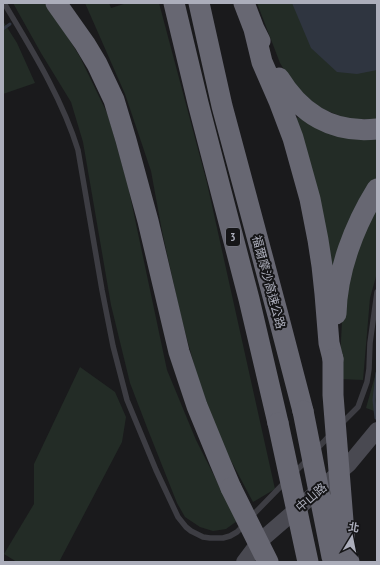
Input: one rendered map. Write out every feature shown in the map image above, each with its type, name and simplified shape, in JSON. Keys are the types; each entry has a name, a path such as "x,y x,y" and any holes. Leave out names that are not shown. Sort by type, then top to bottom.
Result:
{"highway":[{"path":"56,3 98,64"},
{"path":"72,3 81,24 91,41 98,64 114,100 148,221 179,352 197,406 231,488 268,562"},
{"name":"福爾摩沙高速公路","path":"174,3 198,103 249,299 308,562"},
{"name":"福爾摩沙高速公路","path":"199,3 224,113 340,557"},
{"path":"244,3 254,29 275,72 285,89 292,97 307,111 335,126 355,129 377,129"},
{"path":"254,29 262,62 279,100 293,138 310,199 326,294 329,343 333,359"},
{"path":"340,557 333,395 333,359 336,334 337,300 345,262 358,226 377,190"}],"street":[{"name":"中山路","path":"244,562 259,542 349,464 377,430"}],"lane":[{"path":"4,3 46,73 73,135 78,150 104,304 127,400 178,518 191,531 203,537 216,539 230,536 237,532 358,407 365,389 369,370 370,343 377,292"}],"shaded area":[{"path":"13,3 47,3 80,57 108,115 128,186 167,370 196,440 237,521 226,529 213,531 200,527 185,517 177,503 130,383 111,305 83,142 71,102"},
{"path":"85,3 109,3 111,8 127,3 159,3 207,183 275,489 253,502 220,440 198,379 181,317 162,231 151,171 125,94"},
{"path":"257,3 377,3 377,119 348,119 320,108 304,94 291,81 280,63"},
{"path":"292,3 377,3 377,70 357,74 337,72 311,48"},
{"path":"3,21 17,43 35,83 3,94"},
{"path":"304,116 377,134 377,179 334,281 293,119"},
{"path":"377,199 377,273 370,298 363,380 339,379 343,302 353,256"},
{"path":"80,367 115,392 126,417 122,442 59,562 17,562 4,554 34,504 34,464"},
{"path":"377,369 377,412 366,408"}],"waterway":[{"path":"3,29 10,24"},
{"path":"376,418 374,400 377,373"}]}
